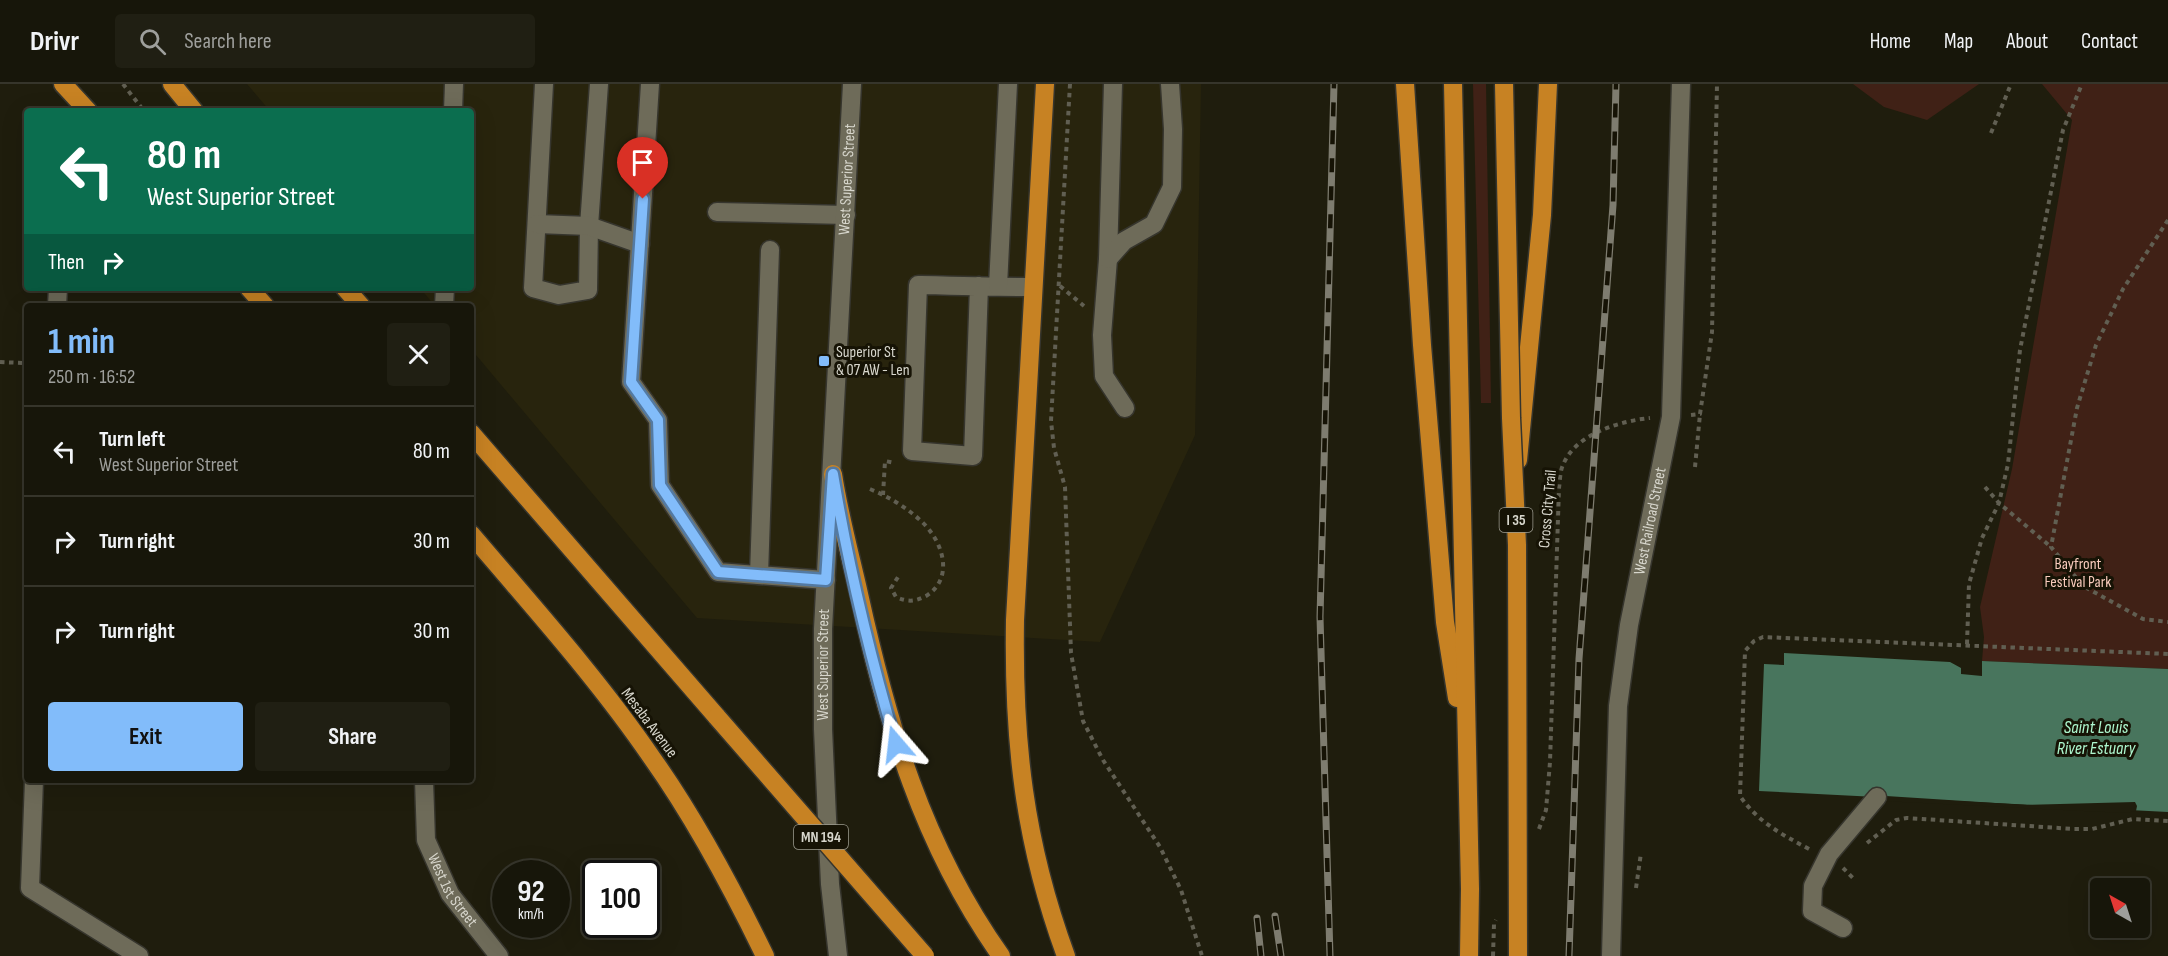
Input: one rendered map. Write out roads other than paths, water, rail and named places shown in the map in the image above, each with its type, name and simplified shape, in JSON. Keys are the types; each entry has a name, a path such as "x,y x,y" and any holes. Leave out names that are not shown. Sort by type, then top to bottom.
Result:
{"highway":[{"path":"63,84 81,108"},
{"path":"172,84 192,108"},
{"path":"1045,84 1015,620 1014,693 1017,750 1035,861 1066,956"},
{"path":"1405,84 1445,622 1466,747"},
{"path":"1453,84 1469,956"},
{"name":"I 35","path":"1504,84 1511,418 1515,491 1518,956"},
{"path":"1515,491 1542,227 1548,84"},
{"path":"252,291 262,303"},
{"name":"MN 194","path":"474,436 925,956"},
{"path":"833,474 840,518 869,643 896,744 916,800 940,855 968,905 1001,956"},
{"name":"Mesaba Avenue","path":"474,538 537,611 655,761 727,877 765,956"}],"street":[{"path":"453,108 454,84"},
{"path":"544,84 532,288 559,295 588,290 589,226 599,84"},
{"path":"650,84 631,382 658,420 660,485 718,572 826,580"},
{"name":"West Superior Street","path":"838,956 830,884 823,729 826,580 852,84"},
{"path":"1008,84 988,286 973,456 912,451 918,285 988,286 1033,287"},
{"path":"1113,84 1108,260 1103,322 1104,375 1125,408"},
{"path":"1108,260 1124,241 1154,224 1172,187 1173,129 1170,84"},
{"name":"West Railroad Street","path":"1611,956 1618,706 1629,626 1671,417 1681,84"},
{"path":"717,212 846,215"},
{"path":"537,224 589,226 640,244"},
{"path":"759,575 770,250"},
{"path":"34,783 30,888 139,956"},
{"name":"West 1st Street","path":"424,783 426,840 450,894 499,956"},
{"path":"1844,928 1812,910 1813,886 1829,854 1877,797"}],"water":[{"name":"Saint Louis River Estuary","path":"1784,653 1950,662 1961,668 1961,674 1982,676 1982,661 2168,669 2168,812 1759,791 1764,664 1784,665"}],"railway":[{"path":"1330,956 1320,617 1334,84"},
{"path":"1569,956 1579,659 1613,205 1616,84"},
{"path":"1275,916 1281,956"},
{"path":"1257,918 1261,956"}],"place":[{"name":"Superior St & 07 AW - Len","path":"824,361"}],"park label":[{"name":"Bayfront Festival Park","path":"2078,573"}]}
